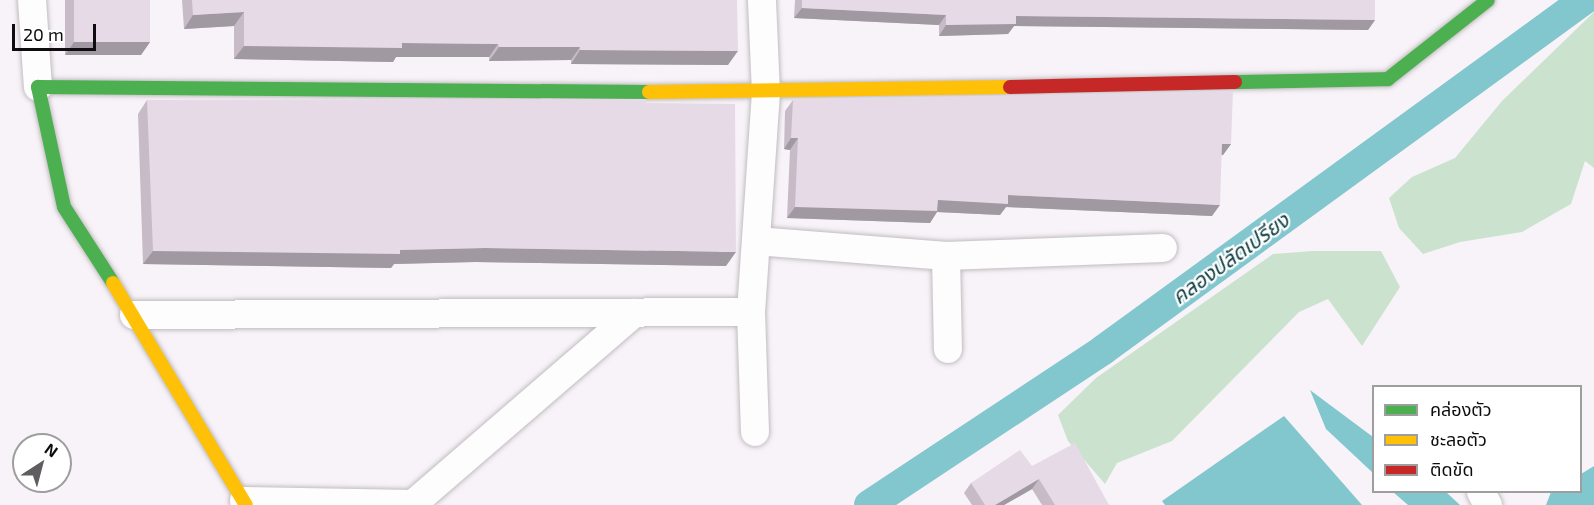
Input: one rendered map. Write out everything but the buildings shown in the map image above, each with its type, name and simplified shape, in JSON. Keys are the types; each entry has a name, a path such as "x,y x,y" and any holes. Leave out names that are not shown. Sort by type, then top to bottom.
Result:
{"street":[{"path":"32,0 38,87 64,207 134,315 245,503 412,505 634,313"},
{"path":"755,432 751,312 766,93 762,0"},
{"path":"38,87 766,93 1388,79 1488,0"},
{"path":"756,241 946,256 1163,248"},
{"path":"946,256 948,349"},
{"path":"134,315 751,312"}],"green space":[{"path":"1594,12 1594,168 1585,161 1571,204 1522,232 1460,242 1423,254 1399,228 1389,198 1412,177 1455,158 1502,101"},
{"path":"1313,251 1381,251 1400,287 1362,346 1328,299 1299,312 1172,441 1117,463 1105,484 1068,441 1058,415 1096,378 1273,254"}],"water":[{"path":"1310,390 1372,436 1372,472 1326,429"},
{"path":"1284,416 1362,505 1165,505 1162,501"},
{"path":"1594,466 1594,505 1546,505 1551,493 1582,493 1582,473"},
{"path":"1394,493 1447,493 1460,505 1408,505"}],"waterway":[{"name":"คลองปลัดเปรียง","path":"869,505 1103,350 1584,0"}],"traffic: fast":[{"path":"1235,82 1388,79 1488,0"},
{"path":"113,283 64,207 38,87 649,92"}],"traffic: slow":[{"path":"649,92 1010,87"},
{"path":"113,283 246,505"}],"traffic: jam":[{"path":"1010,87 1235,82"}]}
